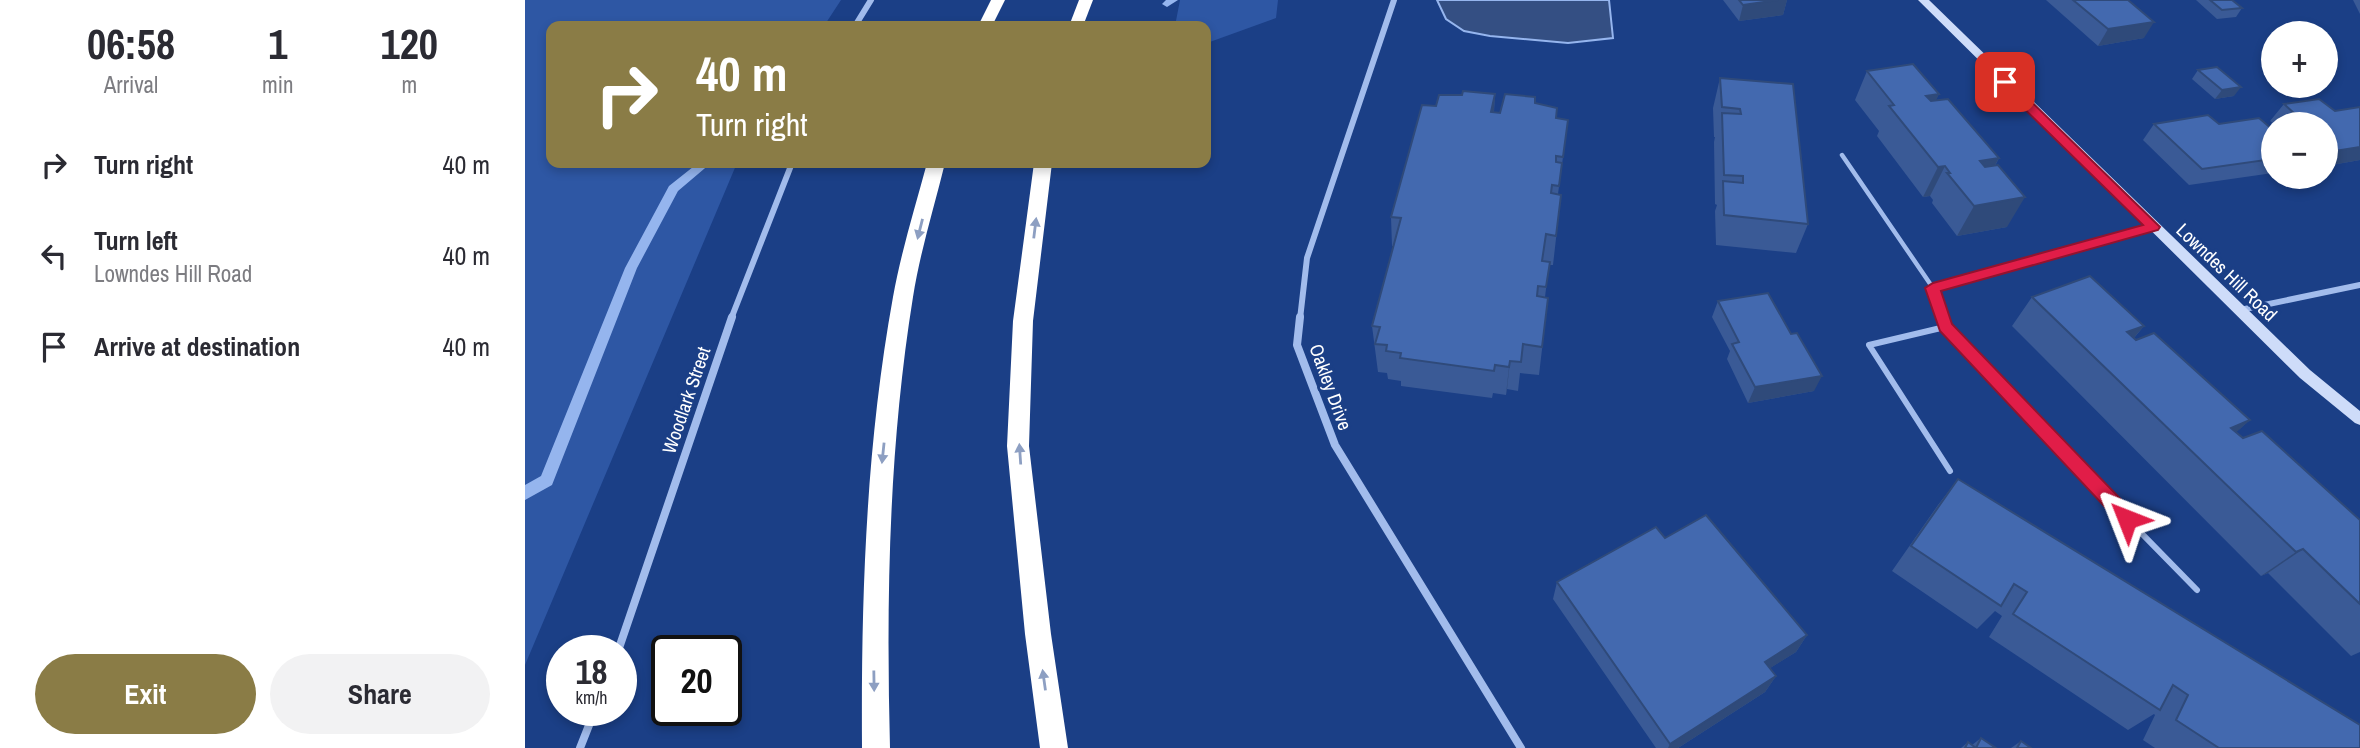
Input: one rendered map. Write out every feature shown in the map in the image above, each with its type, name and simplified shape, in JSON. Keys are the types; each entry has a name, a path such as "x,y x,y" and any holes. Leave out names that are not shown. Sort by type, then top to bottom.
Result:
{"highway":[{"path":"988,21 998,0"},
{"path":"1078,21 1086,0"},
{"path":"876,748 874,673 883,458 903,296 935,168"},
{"path":"1042,168 1023,321 1019,446 1038,634 1054,748"}],"street":[{"path":"858,21 871,0"},
{"name":"Oakley Drive","path":"1394,0 1307,258 1297,345 1335,445 1521,748"},
{"name":"Lowndes Hill Road","path":"1923,0 2305,374 2360,419"},
{"name":"Woodlark Street","path":"623,635 743,285 790,168"},
{"path":"2239,310 2360,285"},
{"path":"580,748 588,726"}],"lane":[{"path":"1842,155 1933,288 1945,327 2057,448 2197,590"},
{"path":"1933,288 2153,227"},
{"path":"1945,327 1869,345 1950,471"}],"shaded area":[{"path":"525,0 841,0 827,21 546,21 546,168 735,168 525,665"},
{"path":"1180,0 1278,0 1276,18 1211,42 1211,21 1176,21"},
{"path":"1437,0 1609,0 1613,38 1568,43 1464,31 1446,19"}],"building":[{"path":"1739,0 1778,0 1743,5"},
{"path":"2073,0 2128,0 2154,22 2108,29"},
{"path":"2210,0 2232,0 2242,8 2222,10"},
{"path":"1913,64 1939,94 1926,96 1931,101 1948,99 1999,158 1980,161 1985,167 1998,165 2025,197 1974,206 1947,173 1950,173 1945,166 1938,167 1889,106 1894,105 1867,71"},
{"path":"2217,67 2241,87 2222,90 2198,70"},
{"path":"1720,78 1793,84 1808,224 1724,215 1723,181 1743,183 1743,176 1724,175 1722,113 1741,114 1740,109 1722,107"},
{"path":"1463,91 1495,94 1491,112 1500,113 1505,94 1535,97 1535,103 1557,108 1556,118 1568,120 1563,157 1556,156 1556,162 1562,163 1559,186 1552,185 1551,193 1561,195 1556,236 1546,234 1542,261 1550,262 1546,287 1538,286 1537,296 1548,298 1542,347 1523,344 1521,362 1510,361 1509,367 1495,365 1494,371 1400,358 1401,353 1386,351 1387,345 1375,344 1380,327 1372,326 1401,218 1391,217 1422,105 1436,106 1439,95 1462,95"},
{"path":"2319,99 2335,111 2360,107 2360,147 2338,151 2338,112 2293,112 2284,104"},
{"path":"2208,115 2219,124 2259,118 2261,161 2202,169 2154,124"},
{"path":"2090,276 2144,326 2127,332 2136,340 2154,333 2250,420 2231,428 2243,438 2262,431 2360,520 2360,604 2303,549 2296,552 2032,297"},
{"path":"1768,293 1791,334 1797,333 1822,376 1755,387 1732,344 1739,342 1718,301"},
{"path":"1958,479 2360,725 2360,748 2219,748 2176,720 2188,695 2173,685 2160,710 2013,614 2027,592 2014,584 2001,606 1911,546"},
{"path":"1706,515 1807,635 1765,662 1776,676 1670,744 1557,582 1656,527 1665,538"},
{"path":"1981,738 1996,748 1976,748"},
{"path":"2021,741 2031,748 2017,748"},
{"path":"1968,742 1976,748 1965,748"}],"waterway":[{"path":"1167,4 1173,0"},
{"path":"525,493 547,480 631,268 673,189 699,168"}],"route":[{"path":"2005,82 2153,227 1933,288 1945,327 2127,519"}]}
